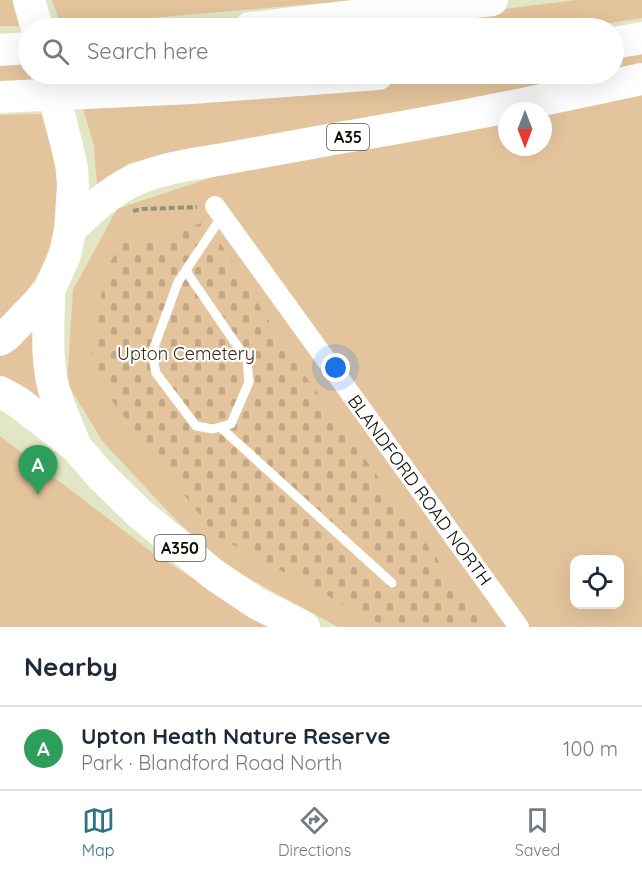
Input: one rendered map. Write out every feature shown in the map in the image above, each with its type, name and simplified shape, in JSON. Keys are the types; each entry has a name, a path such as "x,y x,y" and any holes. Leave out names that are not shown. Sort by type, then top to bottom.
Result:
{"highway":[{"path":"29,0 34,18"},
{"path":"336,18 492,0"},
{"path":"624,41 642,38"},
{"path":"0,50 18,49"},
{"name":"A35","path":"624,83 642,79"},
{"path":"0,340 49,291 65,255 70,230 72,168 51,84"},
{"path":"0,97 245,84"},
{"name":"A35","path":"70,230 116,190 132,181 163,171 223,158 395,129 618,84"},
{"name":"A350","path":"49,291 50,369 55,393 75,446"},
{"name":"A350","path":"0,392 18,402 75,446 102,477 139,513 213,574 256,603 304,627"}],"street":[{"name":"BLANDFORD ROAD NORTH","path":"219,211 519,627"}],"lane":[{"path":"186,271 247,360 249,382 231,424 213,429 196,426 156,373 152,353 178,282 219,211"},
{"path":"220,427 392,582"}],"path":[{"path":"132,211 142,209 219,211"}],"green space":[{"path":"0,0 12,0 18,26 0,26"},
{"path":"52,0 355,0 152,18 58,18"},
{"path":"576,0 642,0 642,18 624,21 624,18 434,18"},
{"path":"642,48 642,64 624,68 624,51"},
{"path":"0,59 18,61 18,84 32,84 0,85"},
{"path":"370,84 551,84 460,103 129,163 97,186 94,146 83,109"},
{"path":"642,89 642,627 338,627 228,567 176,520 103,442 67,383 73,290 117,209 216,176 498,118 498,156 552,156 552,109"},
{"path":"41,114 52,151 58,193 53,234 39,272 28,290 0,319 0,115"},
{"name":"Upton Cemetery","path":"206,220 288,352 486,627 386,627 216,536 109,397 90,348 107,267 122,243 169,239"},
{"path":"34,326 41,405 0,379 0,353"},
{"path":"0,436 153,553 269,627 0,627"}],"place":[{"name":"Upton Heath Nature Reserve","path":"38,495"}]}
